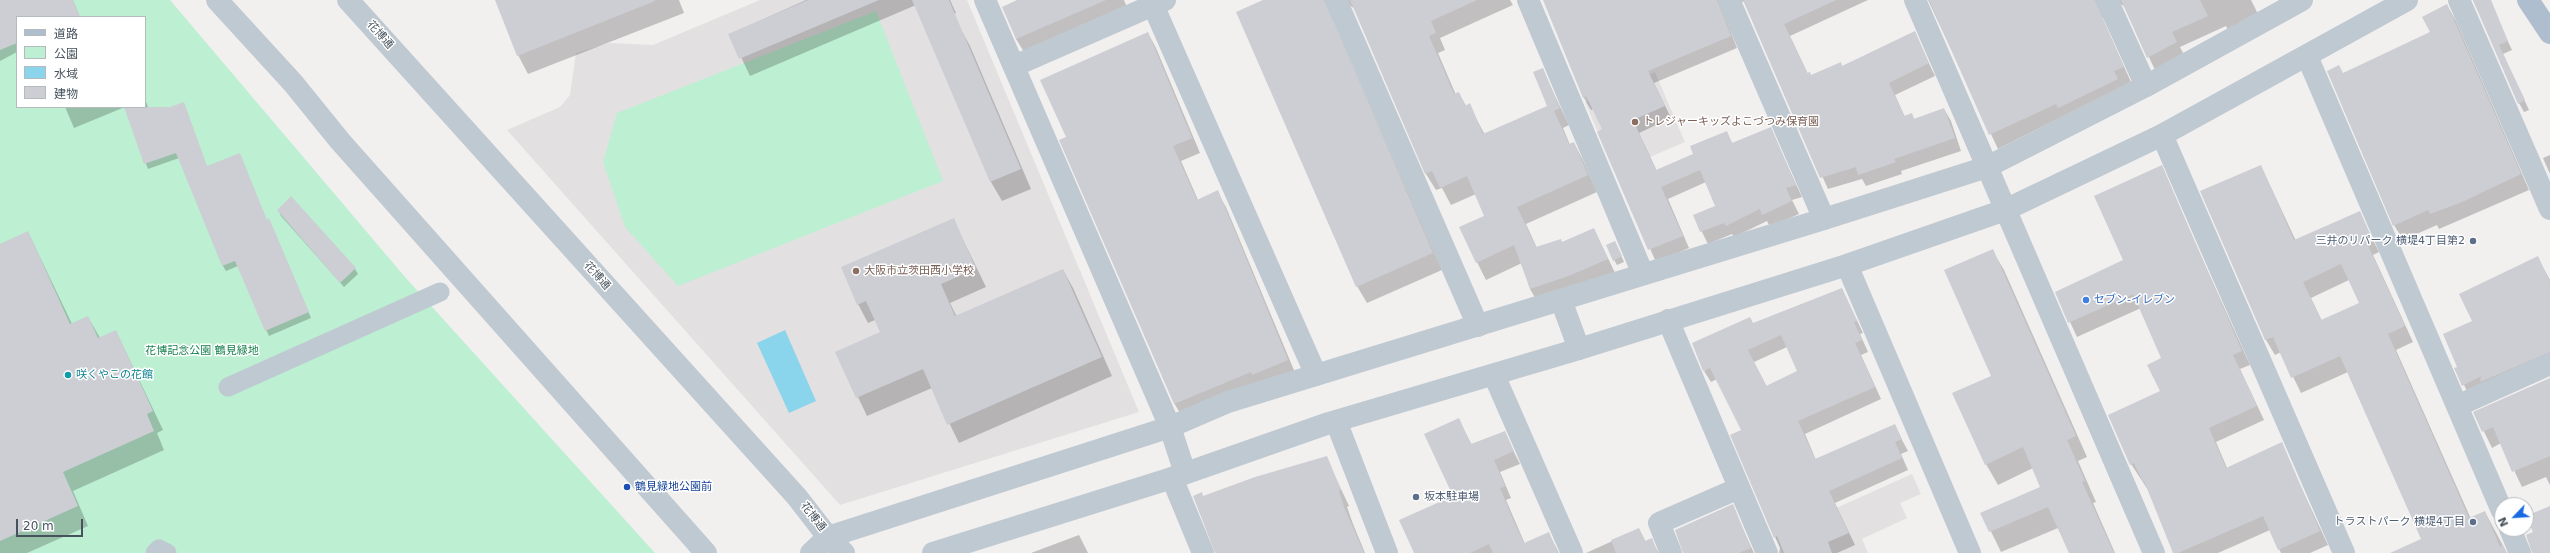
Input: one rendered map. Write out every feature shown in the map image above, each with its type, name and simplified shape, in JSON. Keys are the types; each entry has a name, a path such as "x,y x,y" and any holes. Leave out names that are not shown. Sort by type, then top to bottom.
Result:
{"main road":[{"path":"2528,0 2550,33"}],"street":[{"path":"217,0 293,83 340,141 706,553"},
{"name":"花博通","path":"348,0 797,498 844,553"},
{"path":"985,0 1170,427 1179,476 1203,553"},
{"path":"1336,0 1478,326"},
{"path":"1528,0 1643,274"},
{"path":"1729,0 1824,219"},
{"path":"1915,0 2004,210 2154,553"},
{"path":"2107,0 2146,86"},
{"path":"933,553 1179,476 1336,421 1494,375 1848,265 2004,210 2162,135 2407,0"},
{"path":"2459,0 2550,209"},
{"path":"1014,66 1159,3 1316,375"},
{"path":"811,553 828,536 1170,427 1228,402 1824,219 1986,167 2146,86 2290,3"},
{"path":"2307,56 2496,497"},
{"path":"2162,135 2344,553"},
{"path":"1848,265 1970,553"},
{"path":"228,387 440,292"},
{"path":"1561,300 1578,349"},
{"path":"1668,320 1767,553"},
{"path":"2457,406 2550,364"},
{"path":"1494,375 1572,553"},
{"path":"1336,421 1387,553"},
{"path":"1671,553 1659,523 1739,488"},
{"path":"2513,537 2520,553"},
{"path":"155,553 159,548 167,553"}],"shaded area":[{"name":"大阪市立茨田西小学校","path":"760,0 967,0 1139,412 840,505 507,130 560,107 570,95 576,53 609,43 653,45"},
{"name":"トレジャーキッズよこづつみ保育園","path":"1655,72 1685,142 1615,172 1585,102"},
{"path":"1912,474 1921,494 1900,503 1907,518 1862,539 1868,553 1782,553 1774,536"}],"green space":[{"name":"花博記念公園 鶴見緑地","path":"0,0 170,0 405,277 655,553 0,553"},
{"path":"876,11 943,181 678,286 625,227 603,162 617,113"}],"water":[{"path":"785,330 816,401 789,413 757,343"}],"building":[{"path":"0,0 73,0 80,16 16,16 16,43 0,50"},
{"path":"495,0 655,0 655,1 517,56"},
{"path":"808,0 879,0 739,59 728,34"},
{"path":"912,0 949,0 1021,169 990,182"},
{"path":"1017,0 1106,0 1016,39 1002,7"},
{"path":"1263,0 1324,0 1433,253 1356,287 1236,12"},
{"path":"1350,0 1477,0 1431,21 1436,33 1429,36 1454,94 1459,92 1465,106 1470,103 1483,134 1547,106 1533,72 1543,68 1560,108 1554,111 1569,144 1574,142 1588,175 1517,207 1536,247 1561,239 1562,242 1594,228 1608,259 1571,275 1530,289 1514,245 1476,263 1459,227 1484,216 1467,176 1440,188 1432,171 1425,174"},
{"path":"1543,0 1717,0 1731,36 1648,71 1665,106 1633,120 1656,170 1693,154 1690,146 1727,131 1732,143 1771,127 1796,185 1786,188 1792,201 1762,215 1760,209 1726,226 1724,223 1700,232 1693,215 1715,206 1700,170 1661,187 1683,236 1648,250 1597,132 1602,129 1586,96 1583,98"},
{"path":"1743,0 1836,0 1784,24 1807,73 1810,72 1811,75 1841,62 1842,66 1915,31 1929,63 1889,83 1904,116 1912,113 1914,119 1944,108 1955,138 1894,159 1896,162 1858,175 1856,167 1820,178"},
{"path":"1929,0 2095,0 2124,67 2114,71 2118,79 2058,108 2056,104 1989,135"},
{"path":"2121,0 2200,0 2208,16 2172,32 2177,42 2147,58"},
{"path":"2473,0 2491,0 2508,41 2499,45 2525,100 2518,104"},
{"path":"2447,4 2521,174 2462,202 2430,214 2428,210 2393,226 2327,71 2339,65 2343,73 2430,32 2422,17"},
{"path":"1148,32 1192,138 1173,146 1197,200 1218,190 1288,360 1252,375 1251,372 1174,404 1059,140 1066,137 1040,80"},
{"path":"184,102 207,166 240,153 267,220 269,218 309,312 265,331 235,261 222,266 176,153 144,164 124,108 170,107"},
{"path":"2162,165 2242,351 2233,355 2257,406 2209,428 2226,468 2282,442 2320,531 2278,550 2263,516 2178,553 2173,553 2144,481 2143,482 2134,463 2130,465 2108,415 2160,391 2147,365 2161,358 2133,294 2068,323 2055,292 2123,260 2094,196"},
{"path":"2261,165 2294,240 2360,211 2371,236 2365,239 2405,326 2388,334 2469,518 2485,511 2494,533 2494,537 2496,537 2500,547 2503,545 2506,553 2390,553 2421,539 2340,356 2291,378 2273,337 2265,340 2200,191","holes":["2341,264 2359,303 2321,320 2303,282"]},
{"path":"291,196 356,268 340,283 277,210"},
{"path":"954,218 976,269 941,284 955,316 1063,269 1102,357 947,425 923,369 856,398 835,352 880,332 866,301 857,305 841,267"},
{"name":"咲くやこの花館","path":"28,231 70,324 88,316 98,338 116,330 153,411 147,414 154,431 63,472 78,506 0,541 0,244"},
{"path":"1615,241 1622,256 1613,261 1606,245"},
{"path":"1993,249 2076,436 2067,440 2085,481 2082,482 2114,553 2069,553 2048,507 1989,532 1980,513 2040,487 2023,447 1985,465 1952,393 1991,376 1944,270"},
{"path":"2538,256 2550,282 2550,352 2480,382 2481,376 2462,386 2454,368 2457,367 2443,334 2472,321 2459,294"},
{"path":"1842,288 1857,321 1854,322 1862,340 1855,343 1875,387 1798,421 1815,459 1895,424 1902,439 1895,442 1902,458 1829,491 1849,533 1828,542 1832,553 1784,553 1777,536 1774,538 1730,435 1741,430 1710,368 1703,371 1692,343 1750,317 1753,323","holes":["1781,335 1797,371 1766,386 1748,350"]},
{"path":"2550,378 2550,456 2512,472 2493,427 2482,432 2473,412"},
{"path":"1459,418 1471,444 1505,431 1514,451 1494,460 1505,486 1500,488 1514,522 1524,543 1549,532 1558,553 1493,553 1489,544 1470,553 1414,553 1399,520 1453,496 1424,434"},
{"path":"1327,456 1341,490 1339,491 1344,507 1364,553 1215,553 1193,496 1202,492 1203,496 1255,477"},
{"path":"1733,504 1751,548 1739,553 1683,553 1675,530"},
{"path":"2550,506 2550,553 2532,553 2527,537 2534,537 2534,513"},
{"path":"1639,528 1645,541 1652,538 1658,553 1616,553 1611,540"}],"place":[{"name":"トレジャーキッズよこづつみ保育園","path":"1635,122"},
{"name":"三井のリパーク 横堤4丁目第2","path":"2473,241"},
{"name":"大阪市立茨田西小学校","path":"856,271"},
{"name":"セブン-イレブン","path":"2086,300"},
{"name":"咲くやこの花館","path":"68,375"},
{"name":"鶴見緑地公園前","path":"627,487"},
{"name":"坂本駐車場","path":"1416,497"},
{"name":"トラストパーク 横堤4丁目","path":"2473,522"}]}
